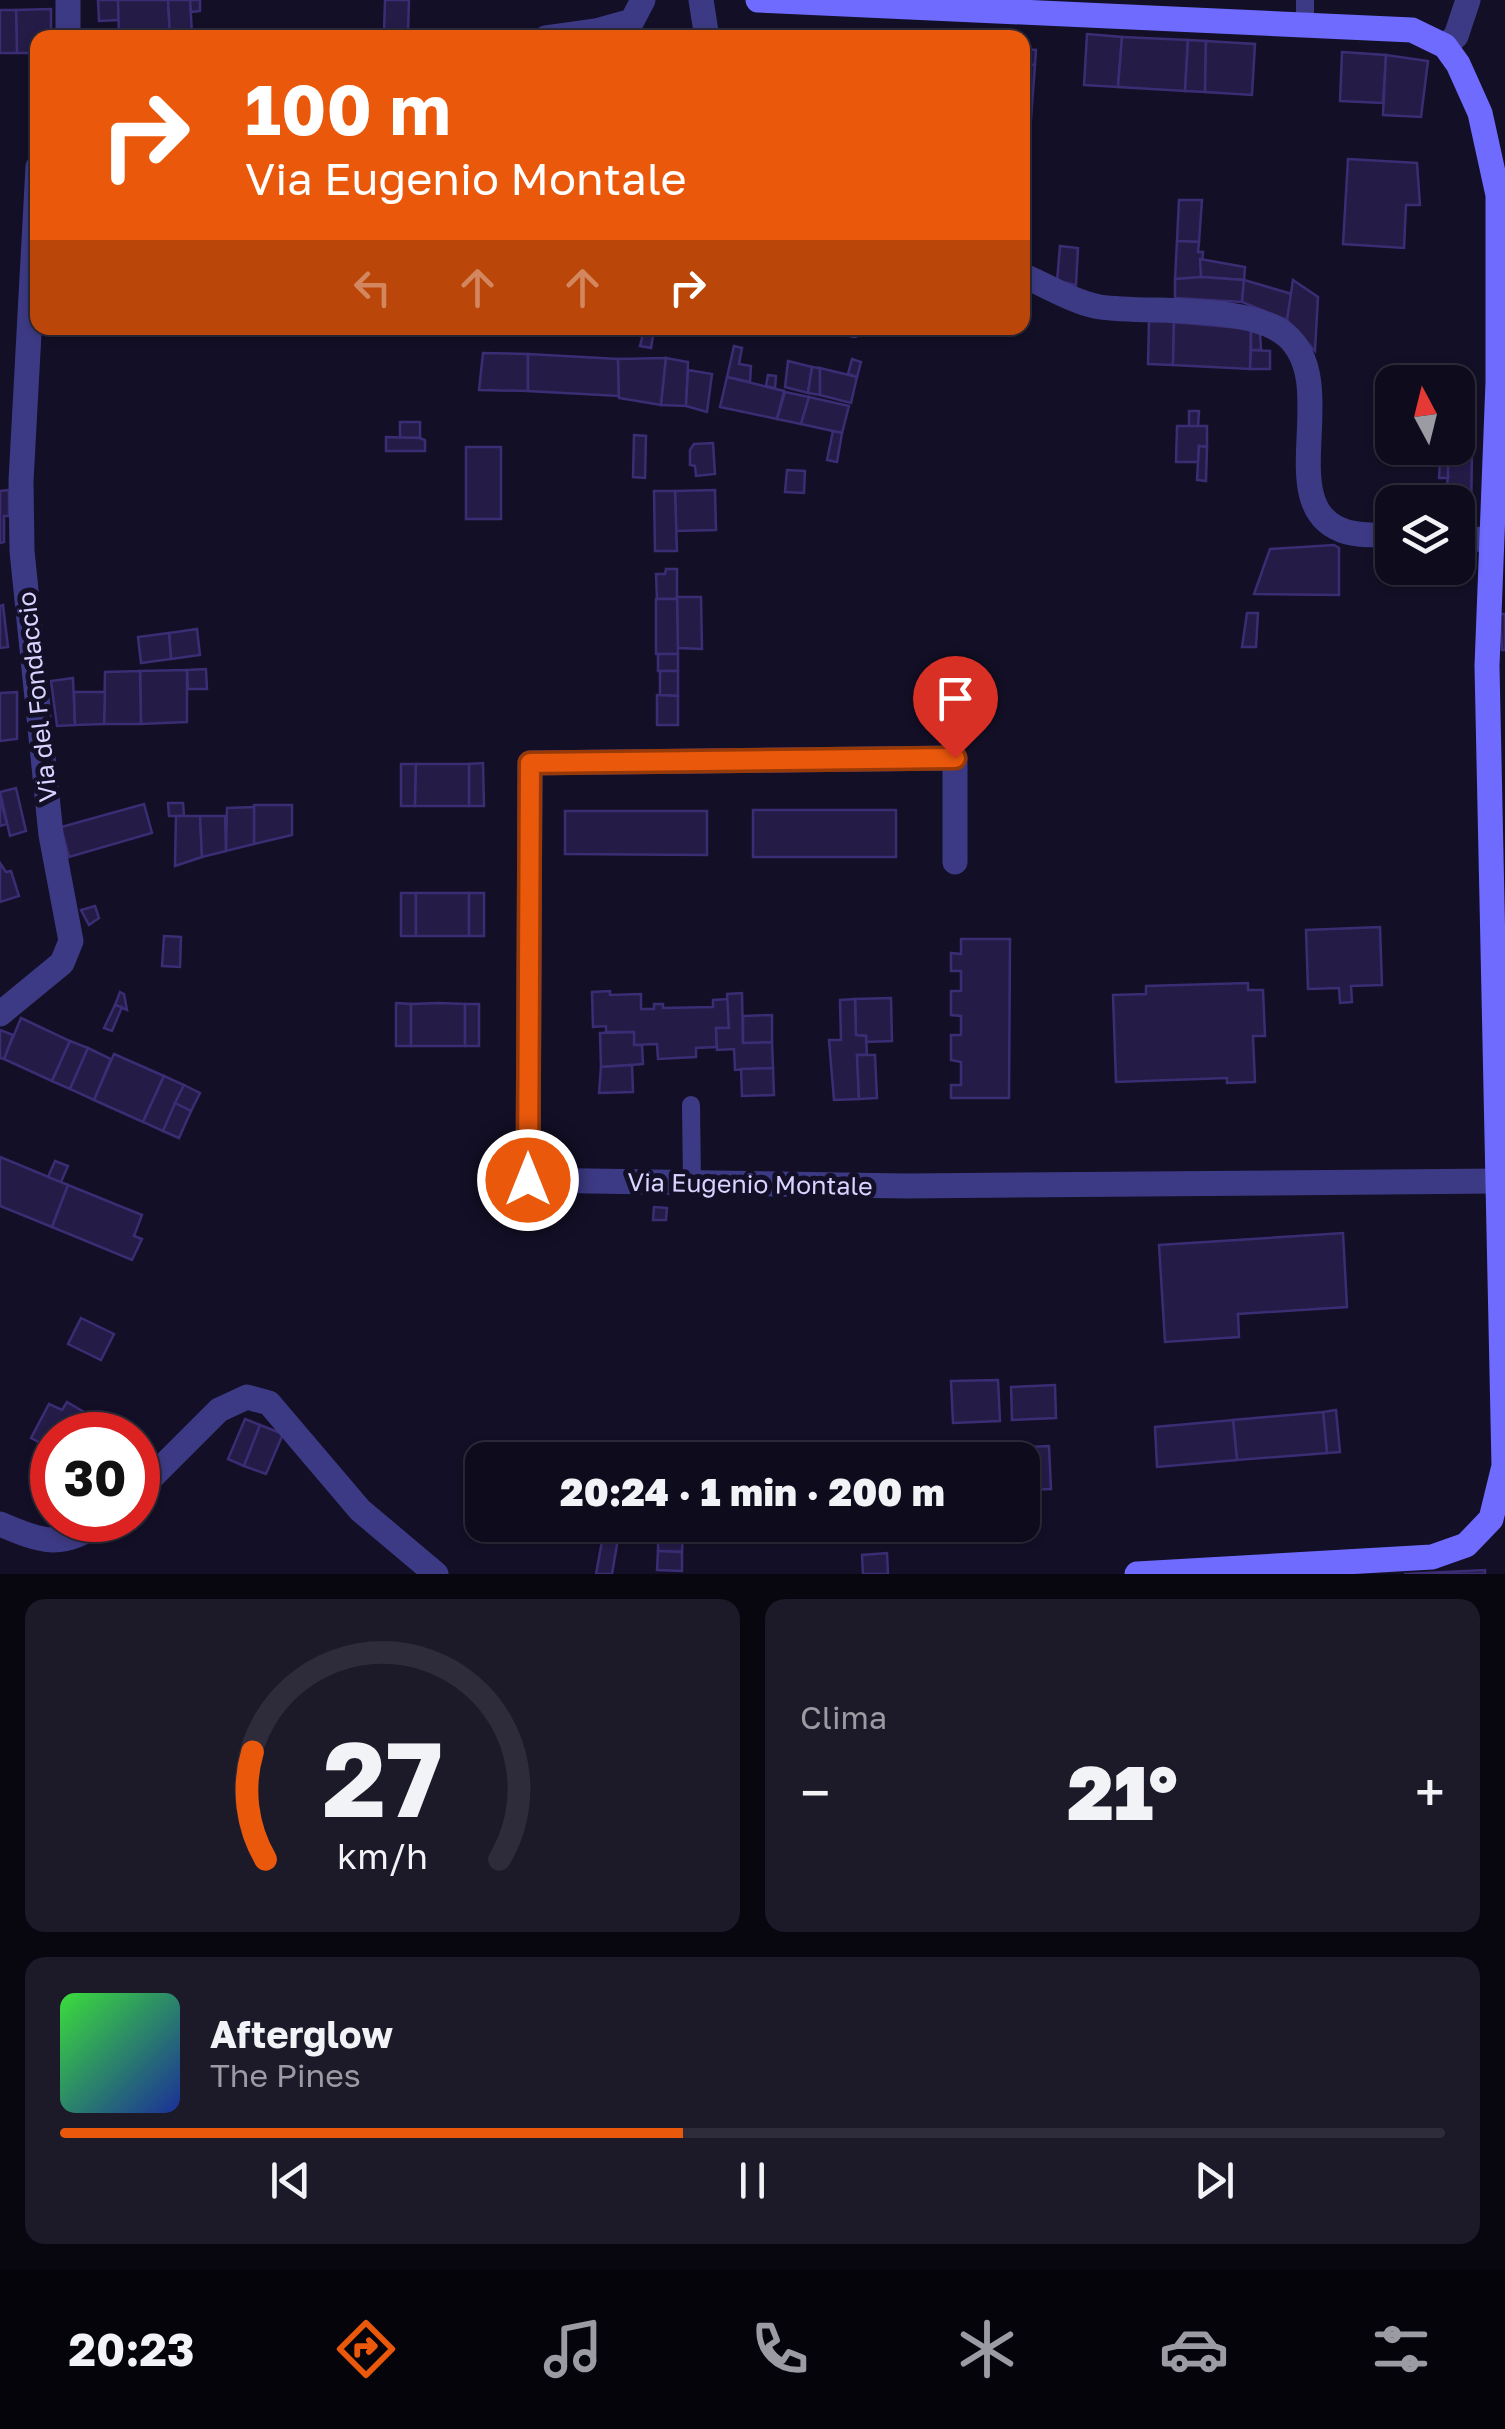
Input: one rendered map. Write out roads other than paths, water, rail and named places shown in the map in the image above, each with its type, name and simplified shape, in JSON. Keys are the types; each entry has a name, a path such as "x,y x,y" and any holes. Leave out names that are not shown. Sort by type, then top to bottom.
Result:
{"street":[{"path":"68,0 68,30"},
{"path":"586,30 632,21 643,0"},
{"path":"701,0 706,30"},
{"path":"758,0 1305,11 1458,39"},
{"path":"1137,1574 1432,1557 1466,1544 1498,1524 1504,1466 1487,776 1498,382 1498,195 1458,39 1468,0"},
{"path":"1030,278 1096,306 1241,317 1284,334 1302,355 1311,395 1308,496 1320,517 1346,532 1375,534"},
{"name":"Via del Fondaccio","path":"0,1014 62,963 71,941 50,835 22,550 30,333"},
{"name":"Via Eugenio Montale","path":"954,862 955,758 530,763 528,1180 934,1186 1498,1181"},
{"path":"160,1468 219,1410 247,1397 269,1403 360,1510 436,1574"},
{"path":"0,1524 30,1536"}],"lane":[{"path":"691,1105 692,1183"}]}
